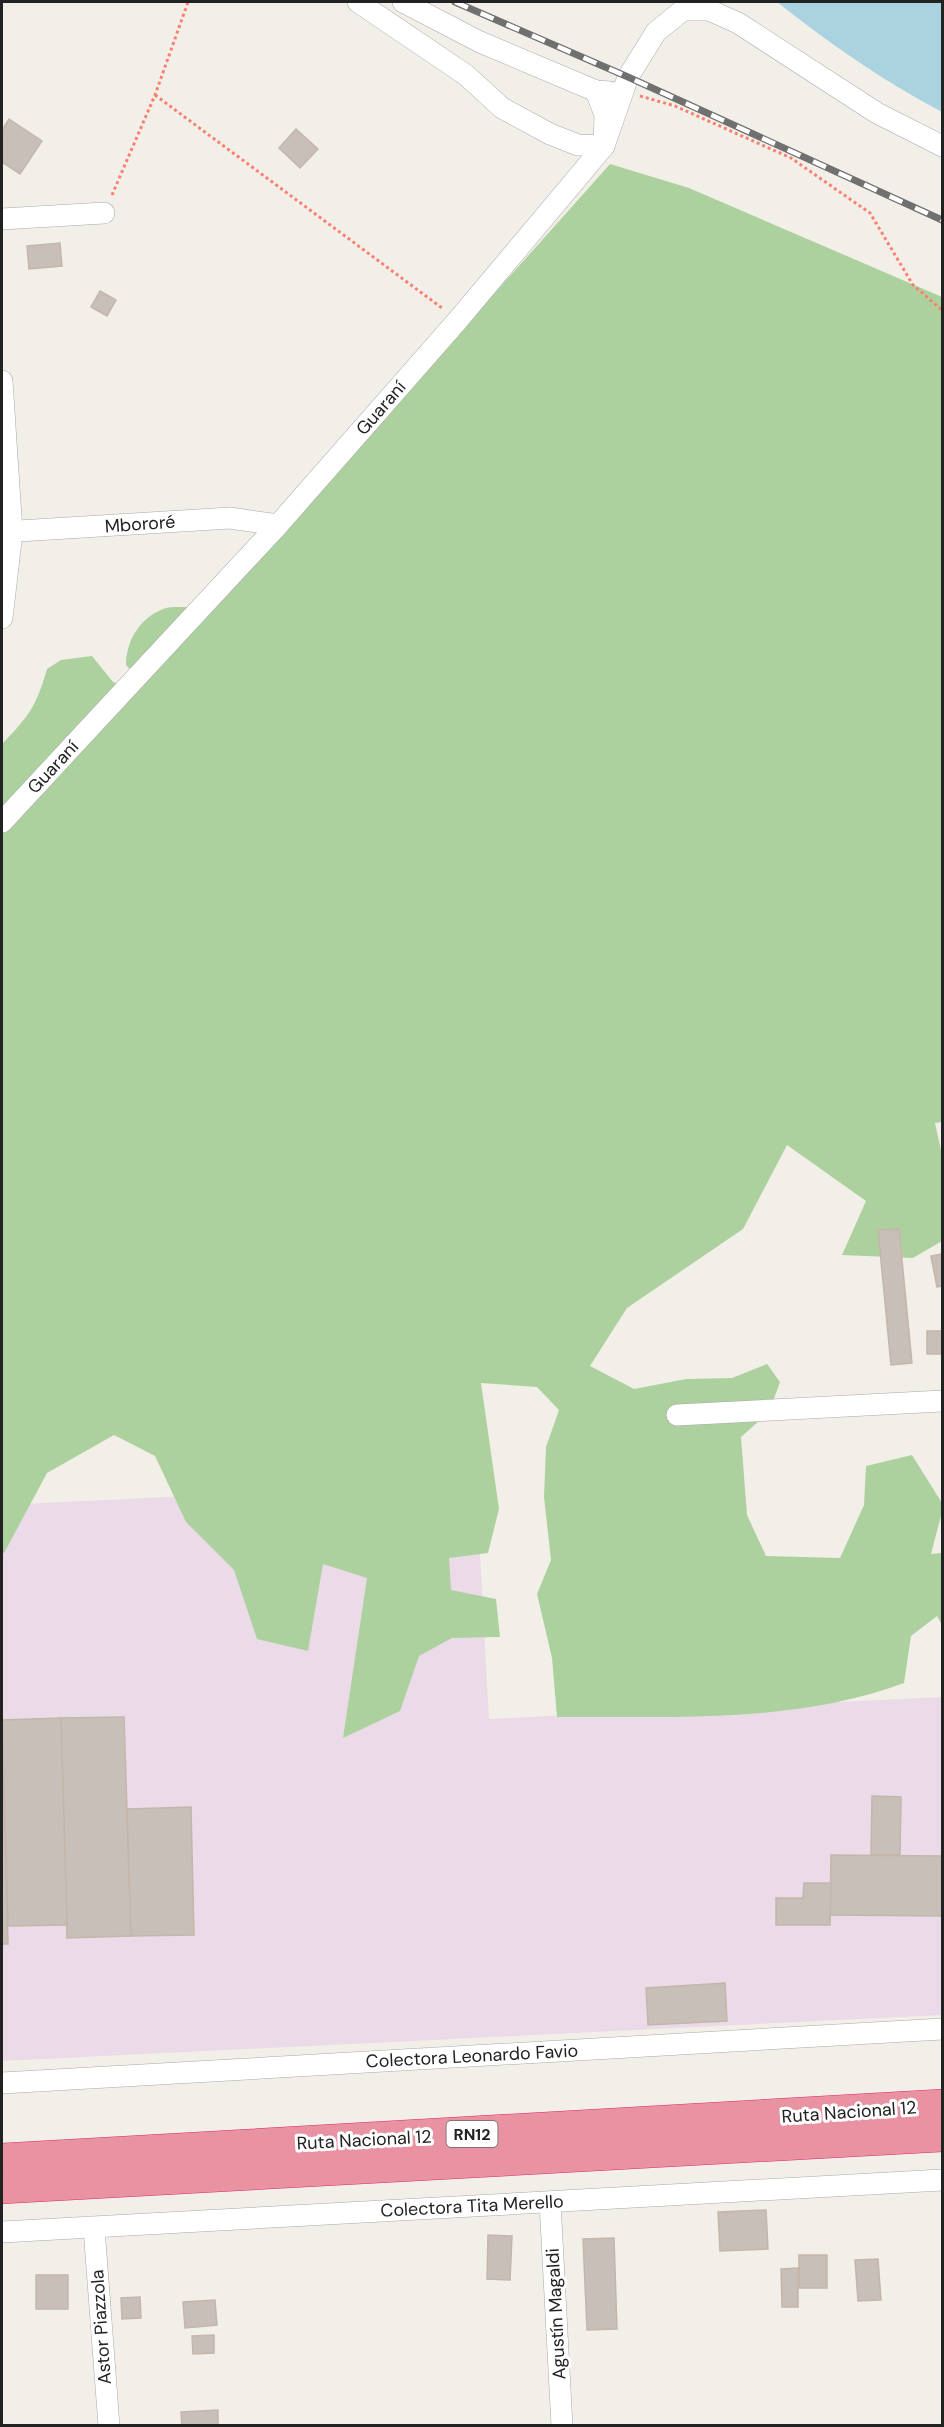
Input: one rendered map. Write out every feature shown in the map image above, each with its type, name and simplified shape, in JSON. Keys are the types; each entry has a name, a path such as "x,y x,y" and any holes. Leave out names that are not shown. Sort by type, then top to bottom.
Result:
{"highway":[{"name":"Ruta Nacional 12","path":"2,2160 942,2106"},
{"name":"Ruta Nacional 12","path":"2,2187 942,2135"}],"street":[{"path":"358,2 466,75 501,108 550,134 578,145 604,146 604,115 596,91"},
{"path":"403,2 480,42 596,91 623,92"},
{"name":"Guaraní","path":"2,822 278,525 458,320 604,146 628,77 656,32 683,10 709,10 738,23 877,113 942,146"},
{"path":"2,219 104,213"},
{"path":"2,381 7,532 2,618"},
{"name":"Mbororé","path":"7,532 230,518 278,525"},
{"path":"677,1415 942,1401"},
{"name":"Colectora Leonardo Favio","path":"2,2083 942,2029"},
{"name":"Colectora Tita Merello","path":"2,2232 942,2180"},
{"name":"Agustín Magaldi","path":"550,2202 562,2426"},
{"name":"Astor Piazzola","path":"94,2228 109,2426"}],"path":[{"path":"104,213 155,94 188,2"},
{"path":"623,92 675,106 791,158 870,213 913,285 942,310"},
{"path":"155,94 458,320"}],"shaded area":[{"path":"476,1482 489,1719 942,1697 942,2015 2,2061 2,1505"}],"green space":[{"path":"610,164 689,188 942,297 942,1122 935,1123 942,1155 942,1241 913,1258 842,1255 866,1201 787,1145 743,1229 627,1308 590,1366 634,1389 686,1379 732,1378 767,1364 780,1382 769,1412 741,1437 747,1515 766,1556 840,1558 864,1505 866,1466 912,1455 942,1503 942,1512 931,1554 942,1553 942,1625 937,1616 911,1636 904,1683 862,1696 776,1712 688,1717 557,1717 552,1658 537,1594 551,1560 544,1497 546,1447 559,1410 537,1387 481,1383 499,1509 488,1553 449,1558 451,1590 496,1599 500,1637 452,1638 419,1656 400,1711 343,1738 367,1578 323,1564 308,1651 257,1639 234,1570 186,1522 155,1456 114,1435 47,1473 2,1554 2,744 31,710 47,669 61,660 92,656 113,682 127,687 135,675 126,665 129,647 142,623 166,608 195,607 337,470"}],"water":[{"path":"777,2 942,2 942,112 857,61"}],"building":[{"path":"9,119 42,141 20,174 2,162 2,130"},
{"path":"296,129 318,149 300,168 279,148"},
{"path":"60,243 62,266 29,269 27,246"},
{"path":"100,291 116,300 107,316 91,307"},
{"path":"899,1229 912,1363 891,1365 878,1230"},
{"path":"942,1254 942,1286 937,1287 931,1256"},
{"path":"927,1331 942,1331 942,1354 927,1354"},
{"path":"124,1717 131,1936 67,1938 61,1718"},
{"path":"61,1718 67,1925 8,1926 2,1720"},
{"path":"2,1720 8,1944 2,1944"},
{"path":"872,1796 901,1797 900,1855 871,1855"},
{"path":"191,1807 194,1935 131,1936 127,1809"},
{"path":"831,1855 942,1856 942,1916 830,1915"},
{"path":"804,1883 831,1883 830,1925 776,1925 776,1898 803,1898"},
{"path":"725,1983 727,2021 648,2025 646,1988"},
{"path":"766,2210 768,2249 720,2251 718,2212"},
{"path":"488,2235 512,2236 510,2280 487,2279"},
{"path":"614,2238 617,2329 587,2330 583,2239"},
{"path":"799,2255 827,2255 827,2288 799,2288"},
{"path":"878,2259 881,2300 858,2301 855,2260"},
{"path":"798,2268 798,2307 782,2307 781,2269"},
{"path":"36,2275 68,2275 68,2309 36,2309"},
{"path":"140,2297 141,2318 122,2319 121,2298"},
{"path":"215,2300 217,2325 185,2328 183,2302"},
{"path":"214,2335 214,2353 193,2354 192,2336"},
{"path":"218,2410 218,2426 182,2426 181,2412"}],"railway":[{"path":"455,2 628,77 942,220"}]}
